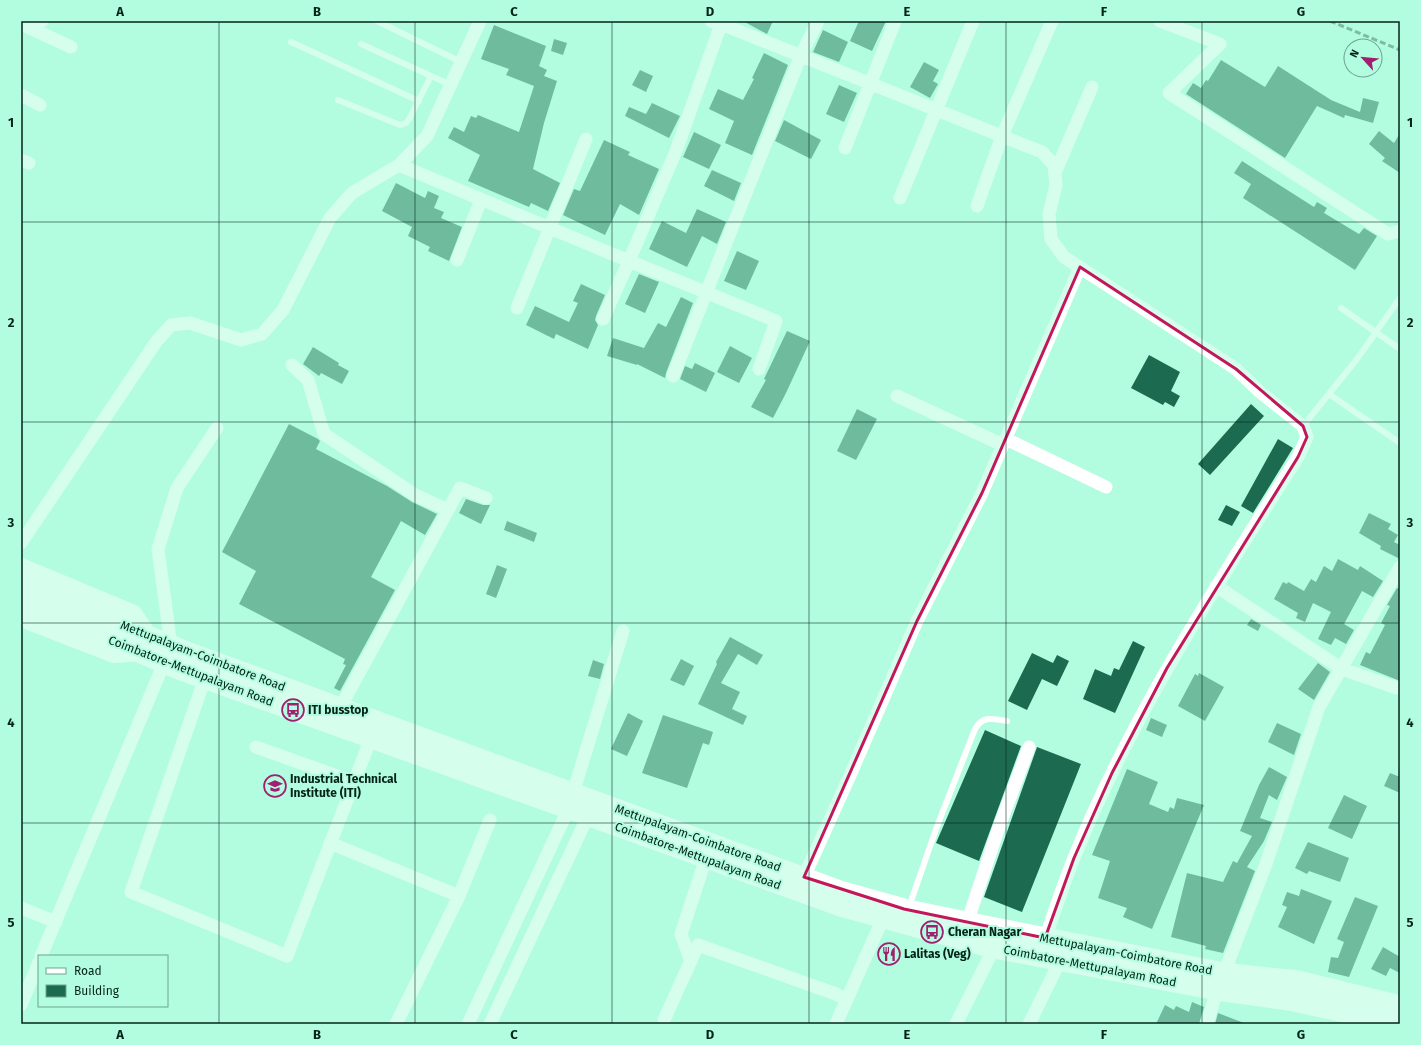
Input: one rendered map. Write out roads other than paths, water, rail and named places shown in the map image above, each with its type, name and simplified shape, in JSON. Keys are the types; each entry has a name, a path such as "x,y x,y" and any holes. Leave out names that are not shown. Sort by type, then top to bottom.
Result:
{"highway":[{"name":"Mettupalayam-Coimbatore Road","path":"21,584 146,646 168,655 340,708 570,801 804,877 840,891 908,910 967,923 996,938 1045,938 1220,982 1298,981 1400,1006"},
{"name":"Coimbatore-Mettupalayam Road","path":"21,602 146,646"},
{"name":"Coimbatore-Mettupalayam Road","path":"168,655 206,678 371,738 570,801 588,816 804,894 883,918 996,938 1061,960 1220,982 1356,1019 1400,1024"}],"street":[{"path":"28,25 42,21"},
{"path":"21,543 156,342 172,325 190,323 241,340 262,334 283,310 330,218 352,193 399,165 427,136 480,21"},
{"path":"673,376 801,55 818,21"},
{"path":"845,148 895,21"},
{"path":"900,198 973,21"},
{"path":"977,206 1002,136 1052,21"},
{"path":"1160,21 1220,44 1169,93 1388,234 1400,231"},
{"path":"603,319 676,151 718,22 1042,152 1054,165 1056,185 1049,214 1052,239 1064,258 1236,368 1260,392 1303,426 1307,437 1298,457 1216,586 1167,668 1112,773 1074,858 1045,938"},
{"path":"28,25 71,47"},
{"path":"1055,172 1092,87"},
{"path":"21,95 40,105"},
{"path":"517,308 586,139"},
{"path":"399,165 776,321 759,369"},
{"path":"457,260 481,200"},
{"path":"804,877 917,621 982,493 1080,267"},
{"path":"292,364 308,380 324,434 415,495 448,510"},
{"path":"896,396 1106,487"},
{"path":"41,955 168,655 158,549 177,488 218,428"},
{"path":"340,708 460,488 486,498"},
{"path":"21,566 134,613 146,646 114,655 21,619"},
{"path":"1207,1024 1220,982 1266,864 1320,707 1400,567"},
{"path":"1216,586 1342,669 1397,688"},
{"path":"468,1024 570,801 623,631"},
{"path":"206,678 131,892 287,956 371,738"},
{"path":"256,747 354,782"},
{"path":"967,923 999,827 1029,747"},
{"path":"490,1024 588,816"},
{"path":"396,1024 459,896 490,820"},
{"path":"330,843 459,896"},
{"path":"690,961 681,934 706,858"},
{"path":"21,908 56,922"},
{"path":"836,1024 883,918"},
{"path":"956,1024 996,938"},
{"path":"666,1023 690,961 698,945 836,994 847,1000"},
{"path":"1028,1024 1061,960"},
{"path":"21,1005 38,964"}],"lane":[{"path":"377,21 461,62"},
{"path":"291,42 418,101"},
{"path":"361,44 451,85"},
{"path":"338,100 400,125 406,123 431,76"},
{"path":"1303,426 1357,359 1400,298"},
{"path":"1341,308 1400,350"},
{"path":"1329,394 1400,443"},
{"path":"908,910 936,829 975,729 979,722 985,718 1007,721"}],"railway":[{"path":"1330,21 1400,50"}],"place":[{"name":"ITI busstop","path":"293,710"},
{"name":"Industrial Technical Institute (ITI)","path":"275,786"},
{"name":"Cheran Nagar","path":"932,932"},
{"name":"Lalitas (Veg)","path":"889,954"}]}
